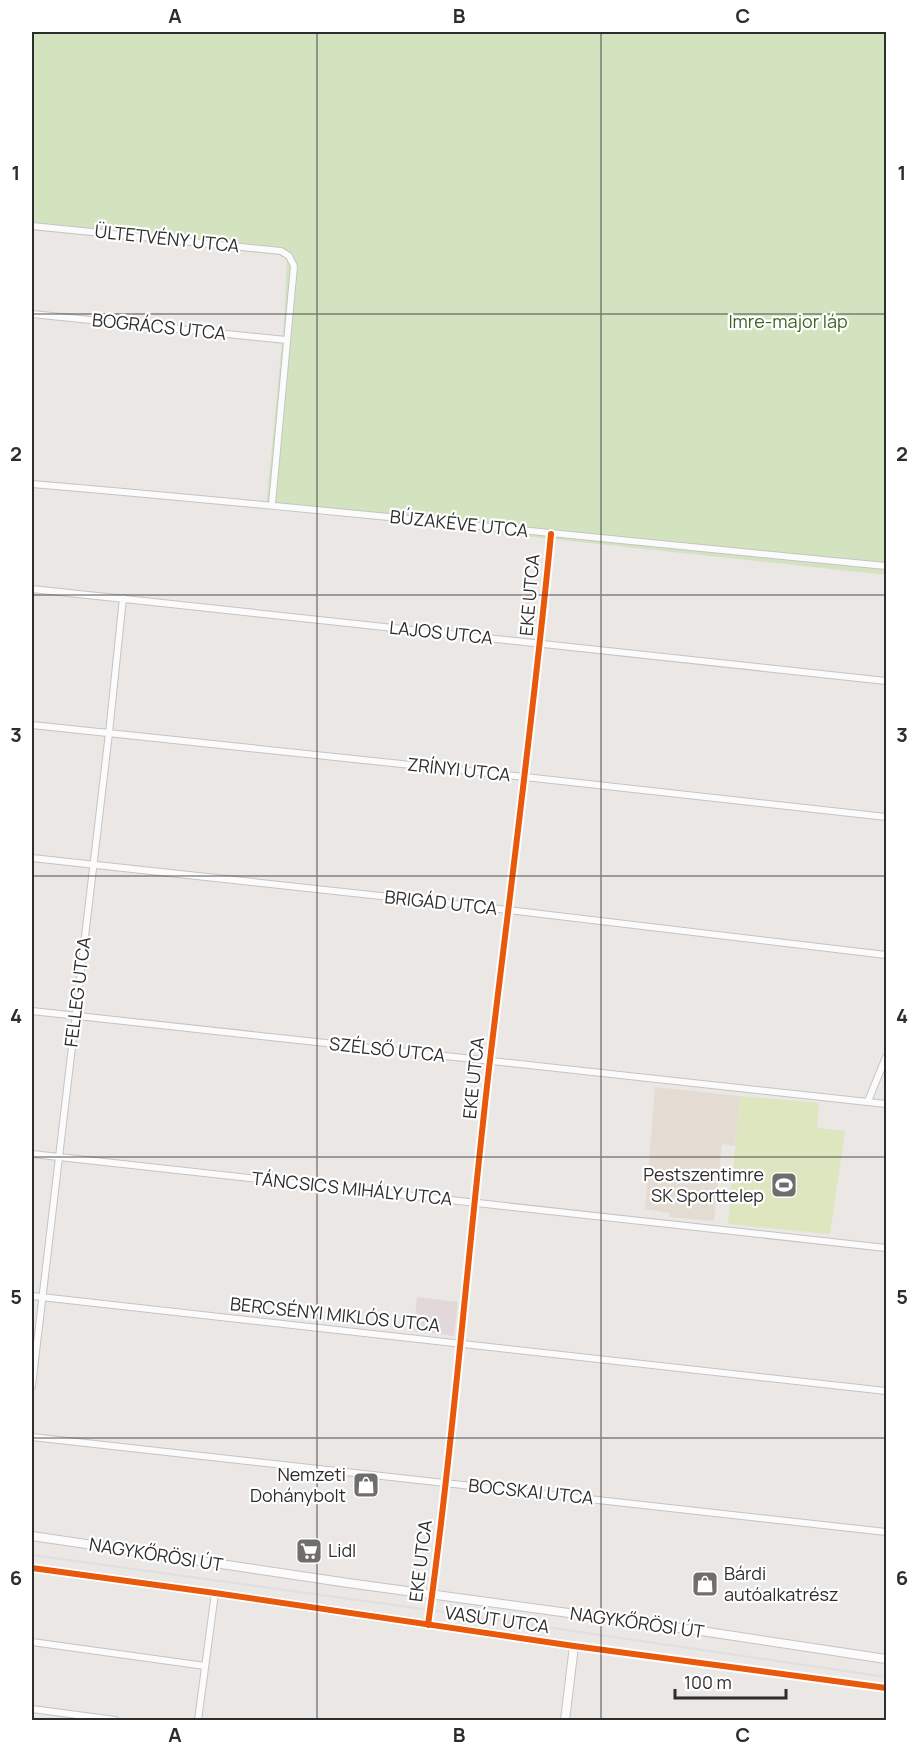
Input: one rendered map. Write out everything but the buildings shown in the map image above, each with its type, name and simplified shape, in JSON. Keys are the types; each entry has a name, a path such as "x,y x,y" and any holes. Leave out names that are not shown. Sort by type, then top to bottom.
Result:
{"main road":[{"name":"NAGYKŐRÖSI ÚT","path":"32,1536 886,1659"}],"street":[{"name":"ÜLTETVÉNY UTCA","path":"32,226 281,251 289,256 294,266 286,340"},
{"name":"BOGRÁCS UTCA","path":"32,314 286,340"},
{"path":"272,504 286,340"},
{"name":"BÚZAKÉVE UTCA","path":"32,484 272,504 551,534 886,566"},
{"name":"EKE UTCA","path":"428,1625 446,1483 490,1061 541,644 551,534"},
{"name":"LAJOS UTCA","path":"32,589 886,681"},
{"name":"FELLEG UTCA","path":"32,1386 123,598"},
{"name":"ZRÍNYI UTCA","path":"32,725 886,817"},
{"name":"BRIGÁD UTCA","path":"32,858 510,910 886,955"},
{"name":"SZÉLSŐ UTCA","path":"32,1011 886,1104"},
{"path":"868,1101 886,1057"},
{"name":"TÁNCSICS MIHÁLY UTCA","path":"32,1154 886,1248"},
{"name":"BERCSÉNYI MIKLÓS UTCA","path":"32,1296 886,1390"},
{"name":"BOCSKAI UTCA","path":"32,1437 886,1532"},
{"name":"VASÚT UTCA","path":"32,1568 574,1646 886,1688"},
{"path":"198,1720 215,1593"},
{"path":"32,1642 205,1666"},
{"path":"565,1720 574,1646"},
{"path":"32,1709 115,1720"}],"shaded area":[{"path":"655,1087 740,1096 735,1146 722,1144 714,1221 669,1217 669,1213 645,1209"},
{"path":"417,1297 458,1302 454,1336 414,1331"}],"green space":[{"name":"Imre-major láp","path":"32,32 886,32 886,575 266,508 284,322 287,258 281,255 32,230"},
{"name":"Pestszentimre SK Sporttelep","path":"740,1096 819,1103 817,1128 845,1131 830,1234 728,1224"}],"railway":[{"path":"32,1555 430,1610 886,1677"}],"cycle path":[{"path":"428,1625 446,1484 482,1131 530,732 551,534"},
{"path":"32,1568 574,1646 886,1688"}],"place":[{"name":"Pestszentimre SK Sporttelep","path":"784,1185"},
{"name":"Nemzeti Dohánybolt","path":"366,1485"},
{"name":"Lidl","path":"309,1551"},
{"name":"Bárdi autóalkatrész","path":"705,1584"}]}
